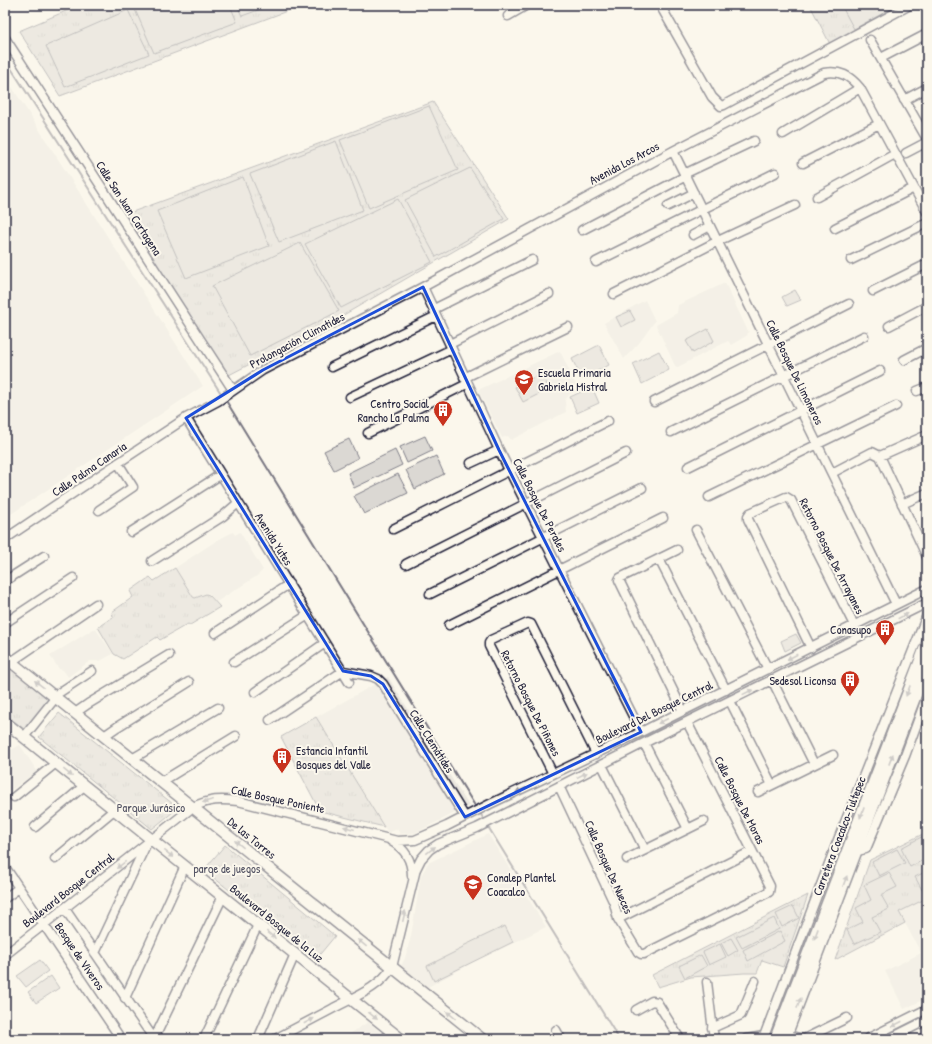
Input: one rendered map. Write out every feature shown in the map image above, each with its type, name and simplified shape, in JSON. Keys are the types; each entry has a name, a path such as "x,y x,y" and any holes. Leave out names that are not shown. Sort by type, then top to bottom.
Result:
{"main road":[{"name":"Carretera Coacalco-Tultepec","path":"775,1039 927,642"},
{"name":"De las Torres","path":"8,660 55,696 482,1039"},
{"name":"Carretera Coacalco-Tultepec","path":"786,1037 927,666"},
{"name":"Boulevard Bosque de la Luz","path":"5,722 114,810 149,843 184,866 223,896 401,1039"}],"street":[{"path":"508,16 527,5"},
{"path":"660,5 712,97 718,105 724,106 910,5"},
{"path":"881,58 927,34"},
{"name":"Calle San Juan Cartagena","path":"5,38 231,392"},
{"path":"870,40 927,141 906,153"},
{"name":"Avenida Los Arcos","path":"423,287 547,218 824,73 840,73 852,79 860,88"},
{"path":"783,134 860,88 927,212"},
{"path":"904,100 927,88"},
{"path":"803,163 879,124"},
{"path":"582,230 685,175 754,142"},
{"name":"Calle Bosque De Limoneros","path":"673,151 896,604"},
{"path":"817,197 895,154"},
{"path":"596,262 775,173"},
{"path":"834,228 914,188"},
{"path":"668,206 694,193"},
{"path":"614,294 718,241 795,205"},
{"path":"852,260 927,223"},
{"path":"693,235 710,226"},
{"path":"332,367 532,260"},
{"path":"873,291 927,264"},
{"name":"Prolongación Climatides","path":"186,418 218,401 263,370 423,287"},
{"name":"Calle Bosque De Perales","path":"423,287 509,471 641,732"},
{"path":"350,398 451,347 549,294"},
{"path":"654,402 849,304"},
{"path":"889,326 927,306"},
{"path":"368,433 568,327"},
{"path":"671,432 864,336"},
{"path":"904,360 927,348"},
{"path":"688,467 880,371"},
{"path":"917,391 927,386"},
{"path":"709,497 896,406"},
{"name":"Calle Palma Canaria","path":"5,539 186,418"},
{"name":"Avenida Yutes","path":"186,418 349,682"},
{"path":"393,529 608,421"},
{"path":"880,456 927,435"},
{"path":"471,463 499,450"},
{"path":"832,473 872,452 880,456 927,557"},
{"path":"406,564 626,453"},
{"path":"99,510 133,486 118,463"},
{"path":"131,532 220,475"},
{"path":"430,594 642,488"},
{"path":"902,504 927,492"},
{"name":"Retorno Bosque De Arrayanes","path":"811,648 748,519 750,513 786,497 791,500 854,626"},
{"path":"152,561 223,516 238,503"},
{"path":"449,625 663,518"},
{"path":"696,530 768,669"},
{"path":"676,550 620,578 619,583 683,711"},
{"path":"5,581 44,556"},
{"path":"659,559 726,690"},
{"path":"5,623 74,578"},
{"path":"215,633 289,584"},
{"name":"Boulevard Del Bosque Central","path":"386,838 396,841 415,840 447,826 702,702 927,589"},
{"name":"Boulevard Del Bosque Central","path":"412,882 421,859 429,850 438,844 477,828 644,743 927,603"},
{"path":"8,660 96,604"},
{"path":"234,662 308,615"},
{"path":"875,615 881,627"},
{"path":"746,1039 764,1037 836,845 927,615"},
{"name":"Retorno Bosque De Piñones","path":"553,774 489,646 491,640 528,623 532,624 596,754"},
{"path":"255,692 325,643"},
{"path":"76,713 88,704 169,655"},
{"path":"270,720 342,671"},
{"name":"Calle Clemátides","path":"342,671 358,673 378,679 383,684 468,816"},
{"path":"24,737 55,696 92,672"},
{"path":"772,680 814,764"},
{"path":"104,736 189,682"},
{"path":"856,851 866,849 905,756 927,696"},
{"path":"730,701 772,785"},
{"path":"702,702 707,712"},
{"path":"132,759 218,708"},
{"name":"Calle Bosque De Moras","path":"641,954 707,924 769,892 770,890 770,886 687,722"},
{"path":"161,782 236,736"},
{"path":"644,743 688,829"},
{"path":"758,792 833,754"},
{"path":"14,797 56,763"},
{"path":"602,765 645,850"},
{"path":"536,783 543,794"},
{"path":"35,826 84,786"},
{"name":"Calle Bosque De Nueces","path":"560,786 614,903 618,919 638,952 641,954"},
{"name":"Calle Bosque Poniente","path":"149,843 193,807 217,799 238,801 386,838"},
{"path":"55,859 114,810"},
{"path":"627,859 704,821"},
{"path":"275,1039 283,1036 383,979 392,967 412,882 412,868 407,856 398,845 386,838"},
{"path":"95,953 149,843"},
{"name":"Boulevard Bosque Central","path":"5,963 7,953 149,843"},
{"path":"618,919 752,851"},
{"path":"125,998 184,866"},
{"name":"Bosque de Viveros","path":"5,867 122,1039"},
{"path":"5,898 19,888"},
{"path":"154,1039 223,896"},
{"name":"Bosque de Viveros","path":"65,908 154,1039"},
{"path":"204,1039 258,925"},
{"path":"258,1039 295,954"},
{"path":"712,1028 742,1014 755,981"},
{"path":"707,982 714,1039"},
{"path":"636,1010 652,1001 657,1002 680,1039"},
{"path":"867,1039 927,1009"},
{"path":"786,1037 804,1039 847,1018"},
{"path":"889,1039 927,1020"},
{"path":"556,1030 561,1039"}],"highlighted area":[{"path":"423,287 499,450 641,732 465,817 383,684 371,676 343,671 186,418 263,370"}],"shaded area":[{"path":"5,76 203,386 5,518"},
{"path":"725,283 749,332 747,334 748,335 731,345 728,341 676,368 656,325 677,313 678,305"},
{"path":"645,300 655,321 640,342 624,359 604,323"},
{"name":"Escuela Primaria Gabriela Mistral","path":"560,351 577,387 565,400 566,412 511,440 508,436 502,438 478,390"},
{"path":"233,532 235,535 240,532 263,570 257,576 218,601 214,601 210,594 207,593 195,598 193,597 175,568 219,539"},
{"path":"95,628 113,654 100,661 90,661 68,677 63,670 59,669 50,656"},
{"path":"388,677 469,806 415,833 400,834 397,829 388,833 316,717"},
{"path":"5,745 9,746 11,750 20,745 37,771 10,791 5,792"},
{"name":"Conalep Plantel Coacalco","path":"488,834 546,927 472,963 428,987 401,966 405,958 411,936 421,876 428,863"},
{"path":"927,898 927,998 904,1009 885,971 921,953 899,912"},
{"path":"368,1022 389,1039 342,1039"}],"green space":[{"path":"80,5 303,5 60,96 19,31"},
{"path":"133,5 230,5 237,22 154,53"},
{"path":"237,5 272,5 242,16"},
{"path":"810,5 903,5 830,44"},
{"path":"841,5 898,5 854,29"},
{"path":"128,10 149,54 65,87 46,46"},
{"path":"433,102 509,219 340,317 227,376 124,215"},
{"path":"429,106 458,170 369,208 340,140"},
{"path":"336,141 363,210 279,242 250,174"},
{"path":"470,168 504,219 436,257 405,200"},
{"path":"243,177 269,246 186,278 157,211"},
{"path":"398,199 432,262 341,308 305,244"},
{"path":"300,243 339,311 250,356 212,286"},
{"path":"795,290 801,300 787,306 782,297"},
{"path":"630,311 635,320 621,327 616,317"},
{"path":"708,329 714,341 693,353 686,341"},
{"path":"599,345 609,365 582,379 572,359"},
{"path":"659,351 669,370 642,384 633,364"},
{"path":"542,373 549,389 523,402 515,387"},
{"path":"592,387 599,403 577,413 570,397"},
{"path":"425,436 432,451 407,463 400,447"},
{"path":"349,439 358,458 334,470 324,451"},
{"path":"395,450 402,465 354,488 348,473"},
{"path":"436,456 444,474 415,489 406,470"},
{"path":"398,474 408,493 364,514 354,496"},
{"path":"175,568 193,597 195,598 206,594 209,595 220,607 190,625 188,624 160,640 157,637 123,659 114,654 98,627 113,617 112,612 133,597 130,591 150,577 154,581"},
{"path":"796,634 801,643 785,651 781,641"},
{"path":"5,664 50,700 27,729 24,729 5,714"},
{"name":"Parque Jurásico","path":"59,713 178,808 152,829 39,737"},
{"path":"316,717 384,827 320,811 281,737"},
{"path":"927,832 927,898 899,912 905,923 835,960 870,860"},
{"path":"927,834 927,858 910,867 901,848"},
{"name":"parqe de juegos","path":"225,845 335,936 316,959 204,870"},
{"path":"897,849 905,863 879,876 872,862"},
{"path":"927,871 927,896 926,897 915,877"},
{"path":"889,873 897,887 881,895 889,909 872,917 880,932 854,944 847,930 863,922 856,908 871,900 864,885"},
{"path":"808,895 783,967 762,960 757,973 691,977 658,987 652,975"},
{"path":"793,906 799,918 782,927 776,914"},
{"path":"774,918 779,929 742,948 736,937"},
{"path":"505,926 513,942 434,981 427,966 463,948 463,946"},
{"path":"780,931 785,941 748,961 743,950"},
{"path":"731,938 738,950 728,956 721,943"},
{"path":"720,944 726,957 709,965 703,952"},
{"path":"701,955 707,966 685,978 679,966"},
{"path":"40,960 48,971 26,987 17,976"},
{"path":"51,976 59,988 36,1003 28,992"}],"waterway":[{"path":"5,59 222,395"},
{"path":"225,399 477,809"},
{"path":"480,813 485,821"},
{"path":"487,825 619,1039"}],"place":[{"name":"Escuela Primaria Gabriela Mistral","path":"524,396"},
{"name":"Centro Social Rancho La Palma","path":"443,427"},
{"name":"Conasupo","path":"885,646"},
{"name":"Sedesol Liconsa","path":"850,697"},
{"name":"Estancia Infantil Bosques del Valle","path":"282,774"},
{"name":"Conalep Plantel Coacalco","path":"473,901"}]}
